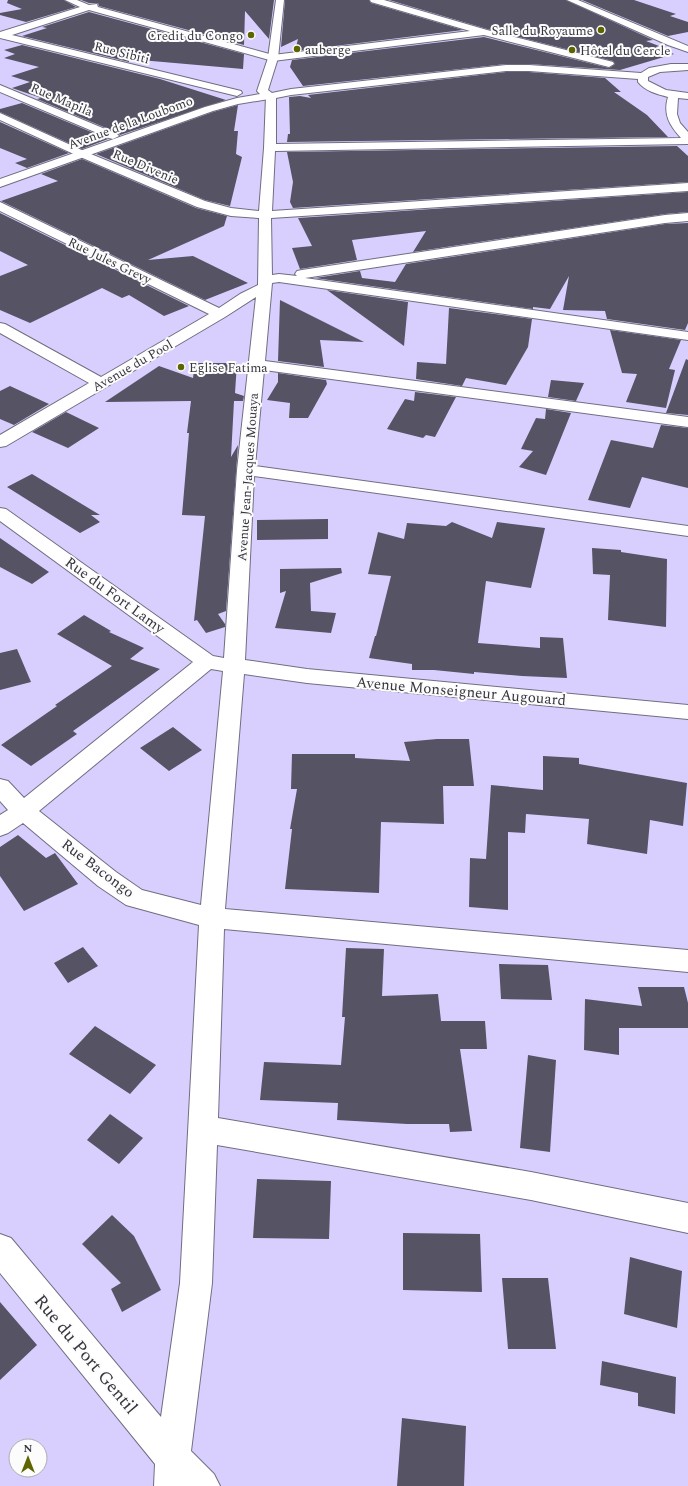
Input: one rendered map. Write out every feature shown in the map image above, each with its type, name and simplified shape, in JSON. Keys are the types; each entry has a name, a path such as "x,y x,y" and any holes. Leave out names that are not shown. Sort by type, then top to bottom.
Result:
{"street":[{"path":"68,0 90,8 273,58 484,32"},
{"name":"Avenue Jean-Jacques Mouaya","path":"173,1472 196,1283 212,918 234,666 246,470 256,364 269,282 265,215 270,148 266,94 273,58 280,0"},
{"path":"374,0 484,32 644,75"},
{"path":"571,0 688,49"},
{"path":"2,33 110,2"},
{"name":"Rue Sibiti","path":"2,33 237,93"},
{"path":"671,43 688,38"},
{"path":"671,43 688,56"},
{"path":"266,94 506,68 644,75 665,68 688,68"},
{"path":"644,75 643,82 649,87 674,95 688,96"},
{"name":"Rue Mapila","path":"0,88 113,136"},
{"name":"Avenue de la Loubomo","path":"0,183 113,136 237,93 266,94"},
{"name":"Avenue de la Loubomo","path":"0,175 77,152 209,109 266,94"},
{"path":"674,95 670,107 673,122 688,140"},
{"name":"Rue Divenie","path":"0,116 77,152 201,204 231,212 265,215 688,187"},
{"path":"270,148 688,140"},
{"name":"Rue Jules Grevy","path":"0,206 220,314"},
{"name":"Avenue du Pool","path":"0,442 220,314 269,282 665,219 688,217"},
{"path":"269,282 688,336"},
{"path":"0,327 100,383"},
{"path":"256,364 688,422"},
{"path":"246,470 688,531"},
{"name":"Rue du Fort Lamy","path":"0,512 207,662 234,666"},
{"path":"0,826 23,811 207,662"},
{"name":"Avenue Monseigneur Augouard","path":"234,666 307,676 688,712"},
{"name":"Rue Bacongo","path":"0,787 23,811 78,854 106,879 135,898 212,918 688,961"},
{"path":"203,1129 531,1186 688,1218"},
{"name":"Rue du Port Gentil","path":"0,1249 173,1472 202,1486"}],"shaded area":[{"path":"0,0 688,0 688,1486 0,1486"}],"building":[{"path":"8,0 64,0 76,7 26,22 0,15 0,13 22,9 7,3"},
{"path":"81,0 274,0 269,39 245,11 244,45 99,6 98,3 89,3"},
{"path":"285,0 369,0 371,3 463,30 295,51 298,39 281,47"},
{"path":"389,0 566,0 653,40 646,41 659,46 656,47 674,54 620,70 529,64 506,64 303,86 290,67 292,60 484,37 609,68 615,64 613,61 487,29"},
{"path":"582,0 634,0 676,14 670,16 688,22 688,32 668,36"},
{"path":"89,12 244,54 243,69 129,59 129,62 22,36 47,28 42,27"},
{"path":"22,45 160,79 226,100 120,135 37,99 41,98 12,88 30,82 11,76 39,67 4,58 15,54 4,50"},
{"path":"506,72 529,72 605,78 621,92 614,92 647,115 668,137 287,142 288,134 290,134 289,97 300,96 311,98 308,95"},
{"path":"22,103 108,139 82,149 0,112 0,109"},
{"path":"238,105 234,131 238,131 236,154 242,157 230,206 205,200 96,154 213,112"},
{"path":"0,122 69,153 27,168 15,163 27,159 0,148"},
{"path":"677,146 688,156 688,182 293,208 290,202 293,182 287,152"},
{"path":"82,159 196,208 227,216 224,226 148,260 193,256 248,283 205,300 1,201 58,181 41,174"},
{"path":"688,192 688,212 665,214 413,252 426,231 352,240 357,260 300,269 292,248 312,246 298,218"},
{"path":"0,213 189,306 164,316 129,295 122,298 102,288 30,323 0,310 0,276 28,265 0,251"},
{"path":"688,223 688,323 685,330 607,319 605,311 563,310 569,276 550,309 533,307 533,309 315,278 360,271 362,278 395,282 406,264 665,224"},
{"path":"327,290 408,302 404,346"},
{"path":"280,300 364,342 320,340 324,367 278,361"},
{"path":"449,308 532,319 528,347 506,385 466,378 462,386 416,379 417,362 446,364"},
{"path":"610,330 681,340 669,369 675,370 666,408 626,402 637,374 622,373"},
{"path":"686,359 688,360 688,415 666,413"},
{"path":"195,363 237,363 235,393 244,396 243,401 234,401 231,457 238,445 226,611 218,614 225,624 225,627 206,633 197,620 194,621 205,516 182,515 189,433 187,433 191,401 105,402 159,366 193,378"},
{"path":"278,373 326,380 327,384 308,418 289,418 290,403 267,400 278,382"},
{"path":"551,380 584,383 576,401 548,397"},
{"path":"10,386 49,404 14,425 0,419 0,391"},
{"path":"415,392 456,397 435,437 426,435 423,438 387,429 405,399 414,401"},
{"path":"546,409 571,413 546,475 519,467 533,451 521,449 536,418 545,419"},
{"path":"66,412 99,428 68,448 32,432"},
{"path":"661,425 688,428 688,488 642,477 630,508 588,500 611,440 653,448"},
{"path":"32,474 100,515 91,515 100,522 80,533 7,487"},
{"path":"328,519 328,539 257,540 257,520"},
{"path":"452,522 492,538 497,522 545,528 531,588 486,581 478,643 540,648 540,637 563,638 567,678 412,670 412,664 369,658 391,576 368,574 378,532 404,539 407,523 446,526"},
{"path":"0,538 49,572 32,584 0,567"},
{"path":"592,548 621,550 621,552 667,559 666,627 608,620 610,575 593,574"},
{"path":"341,568 342,573 310,583 311,611 336,613 331,633 275,628 286,591 280,593 280,569"},
{"path":"84,615 111,631 109,632 144,648 130,659 160,669 73,731 77,734 31,766 1,745 57,706 55,705 112,666 57,634"},
{"path":"17,649 31,682 0,690 0,653"},
{"path":"173,727 202,750 169,771 140,748"},
{"path":"437,739 469,739 474,786 443,786 444,824 381,822 379,893 285,889 292,829 290,829 297,789 291,789 292,754 355,754 355,758 410,761 404,742"},
{"path":"543,756 579,758 579,764 687,783 683,826 650,820 647,854 587,844 589,819 526,814 525,833 508,832 508,910 469,907 470,858 486,859 491,785 543,790"},
{"path":"18,835 46,858 55,853 78,884 24,911 0,876 0,847"},
{"path":"83,947 98,966 68,983 54,963"},
{"path":"346,948 384,949 382,996 438,994 441,1021 485,1021 487,1049 460,1049 472,1131 450,1132 449,1124 407,1124 337,1120 338,1103 260,1100 264,1062 341,1065 345,1017 342,1017"},
{"path":"499,964 548,965 552,1000 501,999"},
{"path":"638,987 684,987 688,1003 688,1028 619,1028 619,1055 584,1050 585,999 642,1006"},
{"path":"95,1026 156,1065 130,1094 69,1054"},
{"path":"528,1055 556,1060 550,1152 520,1148"},
{"path":"110,1114 143,1138 119,1164 87,1140"},
{"path":"257,1179 331,1181 329,1239 253,1238"},
{"path":"112,1215 134,1236 161,1290 122,1312 111,1289 121,1283 82,1244"},
{"path":"403,1233 480,1234 482,1292 403,1290"},
{"path":"630,1257 682,1271 677,1328 624,1314"},
{"path":"502,1278 548,1278 556,1349 508,1349"},
{"path":"0,1302 37,1345 0,1380"},
{"path":"602,1361 676,1377 675,1414 638,1406 638,1393 600,1385"},
{"path":"402,1418 466,1426 464,1486 397,1486"}],"place":[{"name":"Salle du Royaume","path":"601,30"},
{"name":"Credit du Congo","path":"251,35"},
{"name":"auberge","path":"297,49"},
{"name":"Hôtel du Cercle","path":"572,50"},
{"name":"Eglise Fatima","path":"181,367"}]}
